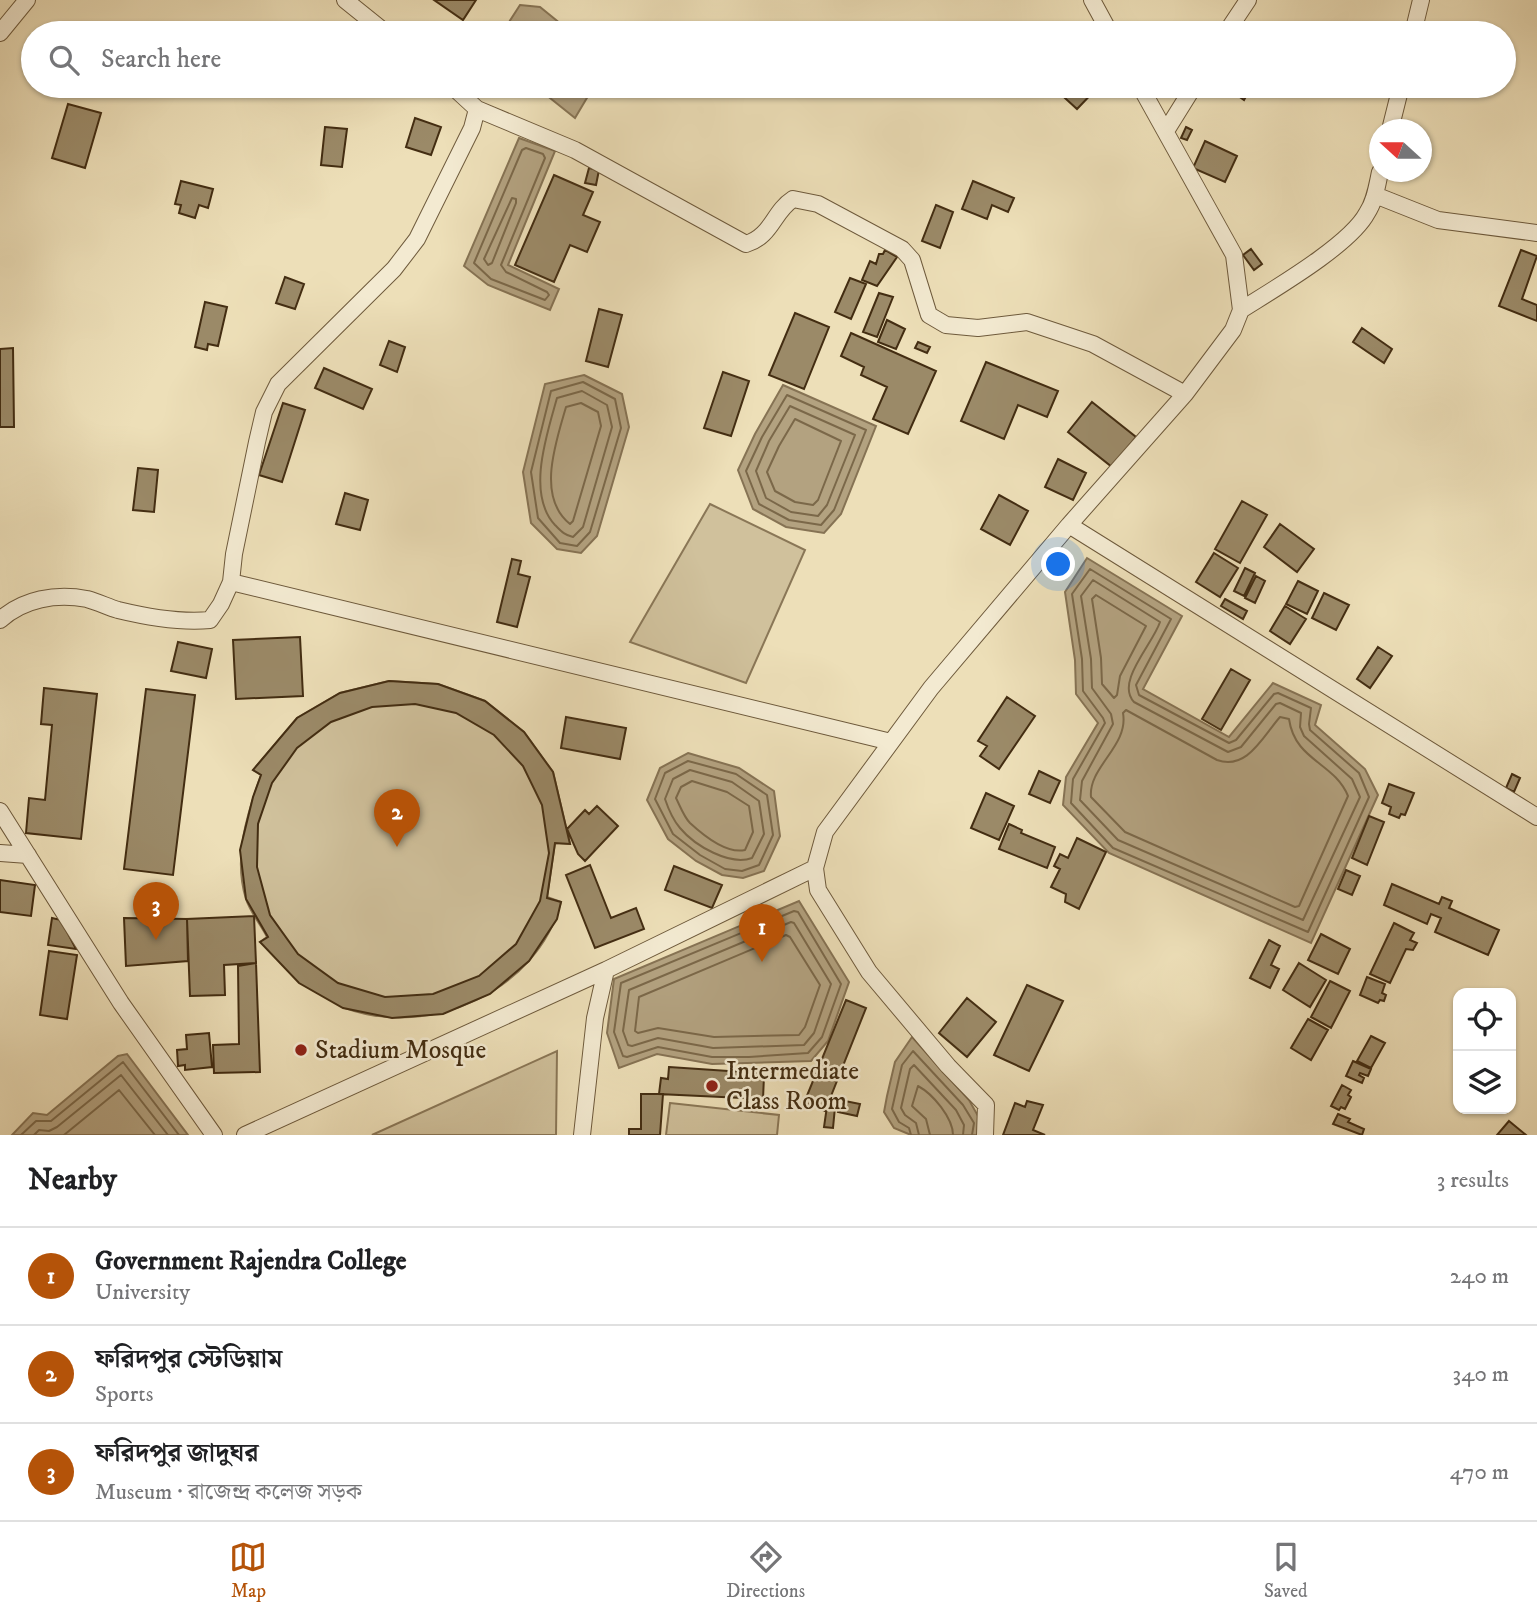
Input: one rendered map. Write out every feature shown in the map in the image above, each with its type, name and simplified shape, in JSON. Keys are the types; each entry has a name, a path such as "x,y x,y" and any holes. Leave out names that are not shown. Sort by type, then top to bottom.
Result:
{"street":[{"path":"0,33 27,0"},
{"path":"345,0 371,21"},
{"path":"1091,0 1103,21"},
{"path":"1234,21 1248,0"},
{"path":"1416,21 1421,0"},
{"path":"465,98 477,110 575,150 747,244 760,240 783,205 793,199 818,204 902,248 912,260 929,315 946,325 978,328 1027,322 1093,344 1185,394"},
{"path":"985,1135 986,1105 948,1066 869,972 818,890 815,868 825,832 931,688 1069,525 1185,394 1233,330 1241,310 1234,255 1147,98"},
{"path":"1166,131 1187,98"},
{"path":"1393,119 1398,98"},
{"path":"0,620 13,608 43,598 85,599 120,610 163,618 193,622 210,620 231,582 254,453 264,412 278,384 394,269 416,239 472,128 477,110"},
{"path":"1241,310 1311,264 1357,228 1367,214 1378,182"},
{"path":"1375,195 1438,220 1537,233"},
{"path":"1069,525 1537,817"},
{"path":"231,582 891,742"},
{"path":"0,811 121,1003 214,1135"},
{"path":"0,853 28,855"},
{"path":"244,1135 606,970 815,868"},
{"path":"582,1135 595,1018 606,970"}],"shaded area":[{"path":"710,504 805,550 746,683 630,642"},
{"path":"389,681 438,684 485,701 524,732 553,772 570,844 555,843 547,897 561,902 548,933 529,960 505,983 476,1000 444,1012 411,1017 378,1016 342,1007 260,942 267,937 248,904 241,868 243,836 261,775 253,770 297,718 340,693"},
{"path":"557,1051 556,1135 372,1135"},
{"path":"670,1103 779,1115 777,1135 666,1135"}],"water":[{"path":"520,5 540,7 557,21 510,21"},
{"path":"550,98 587,98 575,118"},
{"path":"519,138 555,151 508,265 559,289 550,310 488,285 464,266"},
{"path":"584,375 622,394 629,427 597,536 581,553 557,549 531,523 523,472 545,384"},
{"path":"783,385 876,426 841,514 824,533 786,527 753,509 738,470"},
{"path":"1087,558 1182,616 1143,689 1229,737 1273,683 1321,705 1315,725 1365,769 1378,795 1311,943 1109,853 1063,805 1066,777 1098,723 1076,694 1075,660 1065,592"},
{"path":"688,753 739,768 774,791 780,836 764,871 743,878 722,875 696,861 668,839 647,800 660,768"},
{"path":"799,901 849,982 828,1041 811,1061 712,1064 657,1054 619,1068 607,1033 614,979"},
{"path":"912,1037 969,1100 982,1123 978,1135 911,1135 894,1128 884,1112 887,1096 895,1062"},
{"path":"127,1054 188,1135 12,1135 33,1113 47,1115 118,1056"}],"building":[{"path":"434,0 476,0 463,20"},
{"path":"1065,98 1088,98 1077,109"},
{"path":"68,104 101,113 85,168 52,158"},
{"path":"415,118 441,127 431,155 406,147"},
{"path":"325,127 347,129 342,167 321,165"},
{"path":"1186,127 1192,130 1187,140 1181,138"},
{"path":"1205,141 1237,156 1225,182 1193,168"},
{"path":"589,168 599,170 596,185 585,183"},
{"path":"554,175 593,192 583,215 600,222 587,252 570,245 554,282 515,265"},
{"path":"181,181 213,189 208,208 199,205 195,218 179,213 181,205 175,204"},
{"path":"973,181 1014,198 1008,212 992,205 987,219 962,209"},
{"path":"936,205 953,212 940,248 922,241"},
{"path":"1251,249 1262,264 1254,270 1243,255"},
{"path":"885,250 897,257 877,286 862,280 870,261 876,264 879,254 883,254"},
{"path":"1521,250 1537,256 1522,299 1537,305 1537,321 1499,306"},
{"path":"285,277 304,284 295,309 276,303"},
{"path":"850,278 866,284 851,319 835,312"},
{"path":"879,293 893,297 877,337 863,332"},
{"path":"205,302 227,307 218,346 208,344 207,350 195,347"},
{"path":"599,309 622,315 608,367 586,361"},
{"path":"795,313 829,327 804,389 769,375"},
{"path":"887,320 905,329 896,349 878,342"},
{"path":"1362,328 1392,349 1384,363 1353,342"},
{"path":"851,333 936,371 908,434 873,419 887,387 861,375 864,367 841,356"},
{"path":"389,341 405,347 397,372 380,365"},
{"path":"918,342 930,347 927,353 915,348"},
{"path":"13,348 14,427 0,427 0,349"},
{"path":"986,362 1058,391 1047,417 1018,405 1004,439 961,421"},
{"path":"324,368 372,389 363,409 315,388"},
{"path":"723,372 749,381 731,436 704,428"},
{"path":"1092,402 1136,437 1112,467 1068,432"},
{"path":"283,403 305,410 282,482 259,475"},
{"path":"1058,459 1086,473 1073,500 1045,487"},
{"path":"138,468 158,470 154,512 133,510"},
{"path":"345,493 368,500 360,530 336,524"},
{"path":"999,495 1028,511 1010,545 981,529"},
{"path":"1242,501 1267,515 1240,563 1215,549"},
{"path":"1280,524 1314,549 1297,572 1264,547"},
{"path":"1214,553 1238,568 1220,597 1196,582"},
{"path":"512,559 521,561 518,574 530,577 517,627 497,622"},
{"path":"1245,568 1255,573 1244,596 1234,591"},
{"path":"1256,576 1265,581 1255,603 1245,598"},
{"path":"1298,581 1318,591 1307,614 1286,604"},
{"path":"1324,593 1349,605 1336,630 1312,618"},
{"path":"1225,599 1247,611 1243,619 1221,606"},
{"path":"1285,606 1306,619 1290,644 1270,631"},
{"path":"300,637 303,696 236,699 233,640"},
{"path":"178,642 212,649 206,678 171,671"},
{"path":"1378,647 1392,656 1370,688 1357,679"},
{"path":"1231,669 1250,680 1221,730 1202,719"},
{"path":"389,681 438,684 485,701 524,732 553,772 570,844 555,843 547,898 561,902 557,919 529,961 490,994 443,1014 392,1018 343,1008 299,983 260,942 268,937 246,899 240,850 261,775 253,770 297,718 340,693","holes":["415,704 456,713 494,735 523,766 542,805 549,853 540,901 516,944 479,976 433,994 385,997 338,983 298,954 270,915 257,867 258,824 272,783 297,748 331,722 372,707"]},
{"path":"44,688 97,694 81,839 26,833 29,798 45,800 52,725 41,724"},
{"path":"146,689 195,695 173,875 124,869"},
{"path":"1007,697 1035,716 999,769 980,756 987,746 978,741"},
{"path":"566,717 626,728 620,759 561,748"},
{"path":"1039,771 1060,781 1050,803 1029,794"},
{"path":"1512,774 1520,778 1514,792 1506,788"},
{"path":"1389,784 1414,793 1405,815 1401,814 1399,818 1389,814 1391,807 1382,803"},
{"path":"986,793 1014,806 999,840 971,828"},
{"path":"597,806 618,826 585,861 578,854 567,829 585,810 589,814"},
{"path":"1369,816 1384,822 1367,865 1352,858"},
{"path":"1009,824 1022,830 1021,833 1055,847 1047,868 999,849"},
{"path":"1077,838 1106,852 1079,909 1065,902 1066,894 1051,887 1060,869 1054,866 1060,854 1068,858"},
{"path":"590,865 611,918 636,908 644,929 595,948 566,875"},
{"path":"674,866 722,885 712,908 665,890"},
{"path":"1346,870 1360,876 1352,895 1338,889"},
{"path":"0,880 35,885 31,916 0,912"},
{"path":"1392,884 1439,904 1442,897 1452,901 1449,908 1499,930 1488,955 1435,932 1441,918 1431,914 1427,924 1384,905"},
{"path":"254,916 256,963 224,965 225,995 190,996 187,919"},
{"path":"52,918 61,920 76,949 48,945"},
{"path":"124,918 187,919 188,961 126,966"},
{"path":"1394,923 1414,933 1410,940 1417,943 1413,950 1406,949 1390,983 1370,974"},
{"path":"1321,934 1350,949 1338,974 1308,960"},
{"path":"1269,940 1280,946 1271,965 1279,969 1270,988 1250,978"},
{"path":"49,951 77,955 67,1019 40,1015"},
{"path":"256,963 260,1072 214,1073 213,1045 239,1044 238,966"},
{"path":"1299,963 1326,980 1310,1007 1283,990"},
{"path":"1367,977 1385,984 1382,993 1386,995 1384,1001 1380,1000 1378,1003 1360,995"},
{"path":"1330,981 1350,991 1331,1028 1311,1017"},
{"path":"1027,985 1063,1001 1029,1071 994,1055"},
{"path":"967,998 996,1022 967,1057 939,1033"},
{"path":"846,1000 866,1008 825,1111 804,1103"},
{"path":"1308,1019 1328,1030 1311,1060 1291,1048"},
{"path":"209,1033 212,1067 185,1070 185,1065 178,1066 177,1050 187,1049 186,1035"},
{"path":"1371,1036 1385,1043 1371,1068 1357,1061"},
{"path":"1353,1061 1371,1069 1368,1076 1360,1073 1364,1078 1362,1083 1346,1076"},
{"name":"Intermediate Class Room","path":"669,1067 758,1073 764,1076 763,1099 659,1094 661,1078 668,1079"},
{"path":"1342,1085 1351,1090 1348,1095 1351,1097 1345,1109 1341,1107 1339,1110 1331,1106"},
{"path":"641,1094 663,1094 660,1135 629,1135 629,1129 641,1129"},
{"path":"840,1100 860,1104 857,1116 838,1112"},
{"path":"1027,1101 1043,1105 1033,1130 1045,1135 1003,1135 1015,1103 1025,1107"},
{"path":"827,1106 835,1107 833,1128 824,1127"},
{"path":"1338,1114 1364,1129 1362,1135 1333,1124"},
{"path":"1509,1121 1526,1135 1497,1135"}],"place":[{"name":"ফরিদপুর স্টেডিয়াম","path":"397,847"},
{"name":"ফরিদপুর জাদুঘর","path":"156,940"},
{"name":"Government Rajendra College","path":"762,962"},
{"name":"Stadium Mosque","path":"301,1050"},
{"name":"Intermediate Class Room","path":"712,1086"}]}
